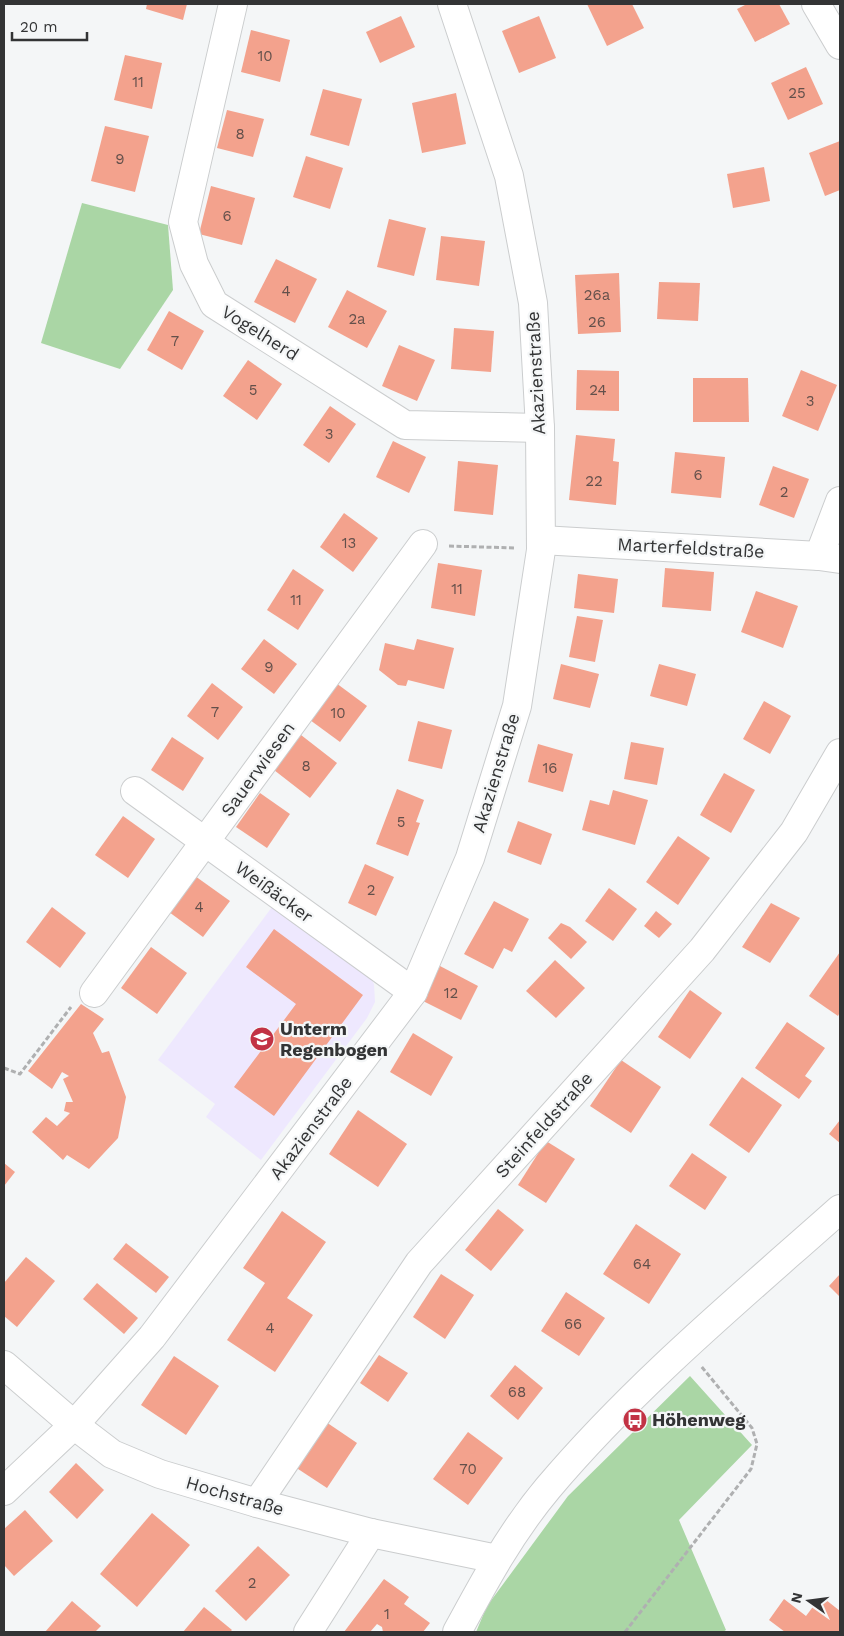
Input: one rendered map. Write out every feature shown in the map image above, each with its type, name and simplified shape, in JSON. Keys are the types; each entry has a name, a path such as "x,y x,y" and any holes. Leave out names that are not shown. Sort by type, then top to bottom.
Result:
{"street":[{"name":"Vogelherd","path":"233,4 183,222 194,264 214,304 405,425 540,428"},
{"name":"Akazienstraße","path":"4,1491 74,1425 152,1337 413,992 470,858 517,706 541,545 540,428 533,303 509,176 452,4"},
{"path":"816,4 840,45"},
{"path":"830,558 840,502"},
{"name":"Sauerwiesen","path":"94,993 423,544"},
{"name":"Marterfeldstraße","path":"541,545 830,558"},
{"name":"Steinfeldstraße","path":"257,1503 419,1263 702,950 794,832 840,753"},
{"name":"Weißäcker","path":"135,791 413,992"},
{"path":"457,1632 497,1559 547,1490 608,1422 685,1347 840,1209"},
{"name":"Hochstraße","path":"4,1365 74,1425 112,1454 160,1474 257,1503 371,1533 497,1559"},
{"path":"308,1632 371,1533"}],"path":[{"path":"423,544 541,545"},
{"path":"4,1068 20,1074 79,997 94,993"},
{"path":"626,1632 751,1470 757,1444 752,1428 685,1347"}],"shaded area":[{"name":"Unterm Regenbogen","path":"272,907 366,970 374,984 375,1002 367,1018 261,1160 206,1117 215,1104 158,1060"}],"green space":[{"path":"82,203 168,225 173,290 120,369 41,343"},
{"path":"690,1376 752,1445 679,1520 726,1630 723,1632 476,1632 487,1606 568,1496"}],"building":[{"path":"147,4 187,4 183,20 146,9"},
{"path":"587,4 632,4 644,28 607,46"},
{"path":"747,4 779,4 790,24 755,42 737,9"},
{"path":"401,16 415,47 380,63 366,32"},
{"path":"539,16 556,58 519,73 502,31"},
{"path":"251,30 290,40 280,82 241,72"},
{"path":"125,55 162,63 152,109 114,100"},
{"path":"806,67 823,104 788,120 771,83"},
{"path":"323,89 362,99 349,146 310,135"},
{"path":"456,93 466,144 422,153 412,103"},
{"path":"227,110 264,119 253,157 217,148"},
{"path":"105,126 149,136 135,192 91,181"},
{"path":"840,141 840,190 825,196 809,153"},
{"path":"306,156 343,168 330,209 293,197"},
{"path":"764,167 770,201 733,208 727,174"},
{"path":"211,186 255,198 242,245 199,234"},
{"path":"389,219 426,228 414,276 377,267"},
{"path":"441,236 485,241 479,286 436,280"},
{"path":"276,259 317,279 295,323 254,302"},
{"path":"619,273 621,332 578,334 575,275"},
{"path":"659,282 700,283 698,321 657,319"},
{"path":"347,290 387,311 367,348 328,327"},
{"path":"169,311 204,331 182,370 147,350"},
{"path":"454,328 494,331 491,372 451,369"},
{"path":"399,345 435,360 417,401 382,386"},
{"path":"248,360 282,384 257,420 223,396"},
{"path":"577,370 619,371 619,411 576,410"},
{"path":"801,370 837,385 818,431 782,416"},
{"path":"693,378 748,378 749,422 693,422"},
{"path":"330,406 356,424 329,463 303,445"},
{"path":"576,435 615,439 613,461 619,462 616,505 569,500"},
{"path":"393,441 426,457 409,493 376,477"},
{"path":"675,452 725,457 721,498 671,493"},
{"path":"458,461 498,465 493,515 454,511"},
{"path":"773,466 809,479 794,518 759,505"},
{"path":"344,513 378,538 353,572 320,547"},
{"path":"438,563 482,570 475,616 431,608"},
{"path":"665,568 714,572 711,611 662,607"},
{"path":"293,569 324,590 298,630 267,610"},
{"path":"578,574 618,579 614,613 574,608"},
{"path":"756,591 798,606 783,648 741,632"},
{"path":"577,616 603,620 595,662 569,657"},
{"path":"264,639 297,664 274,694 241,669"},
{"path":"417,639 454,648 444,689 408,680 406,686 398,685 379,670 385,643 414,650"},
{"path":"561,664 599,674 590,708 553,699"},
{"path":"659,664 696,674 687,706 650,696"},
{"path":"212,683 243,707 218,740 187,716"},
{"path":"336,683 367,706 340,742 310,720"},
{"path":"764,701 791,716 770,754 743,739"},
{"path":"418,721 452,730 442,769 408,761"},
{"path":"301,735 337,763 310,798 274,770"},
{"path":"172,737 204,758 183,791 151,770"},
{"path":"631,742 664,748 657,785 624,779"},
{"path":"538,744 573,754 563,792 528,782"},
{"path":"724,773 755,790 731,833 700,815"},
{"path":"397,789 424,800 416,822 420,823 408,856 376,844"},
{"path":"613,790 648,800 635,845 582,830 590,800 609,805"},
{"path":"260,793 290,814 267,848 236,827"},
{"path":"123,816 155,839 128,878 95,855"},
{"path":"518,821 552,834 541,865 507,852"},
{"path":"678,836 710,858 678,905 646,882"},
{"path":"365,864 394,877 376,916 348,903"},
{"path":"195,876 230,901 203,937 169,912"},
{"path":"609,888 637,909 613,941 585,921"},
{"path":"494,901 529,919 512,952 504,948 493,969 464,954"},
{"path":"771,903 800,918 770,963 742,947"},
{"path":"52,907 86,933 60,968 26,942"},
{"path":"656,911 672,924 659,938 644,926"},
{"path":"561,923 570,927 587,942 571,959 548,938"},
{"path":"274,929 363,995 274,1116 234,1087 296,1004 246,967"},
{"path":"151,947 187,973 157,1014 121,988"},
{"path":"840,952 840,1012 838,1016 809,996"},
{"path":"555,960 585,988 556,1018 526,991"},
{"path":"440,966 478,986 461,1020 423,1001"},
{"path":"690,990 722,1013 690,1059 658,1037"},
{"path":"81,1004 104,1019 93,1033 102,1053 109,1051 126,1097 118,1138 89,1169 67,1155 63,1160 32,1132 46,1117 57,1126 70,1113 64,1111 66,1102 73,1102 63,1079 69,1076 62,1072 52,1089 28,1071"},
{"path":"787,1022 825,1048 805,1076 812,1081 799,1099 755,1068"},
{"path":"413,1033 453,1057 431,1096 390,1072"},
{"path":"621,1060 661,1087 631,1133 590,1106"},
{"path":"742,1077 782,1105 749,1153 709,1125"},
{"path":"358,1110 407,1144 378,1187 329,1154"},
{"path":"840,1120 840,1143 829,1134"},
{"path":"546,1141 575,1159 546,1203 518,1185"},
{"path":"692,1153 727,1177 705,1210 669,1186"},
{"path":"4,1163 15,1172 4,1186"},
{"path":"498,1209 524,1230 491,1271 465,1250"},
{"path":"282,1211 326,1242 287,1298 313,1315 275,1372 227,1340 265,1283 243,1268"},
{"path":"636,1224 681,1254 649,1304 603,1274"},
{"path":"126,1243 169,1277 156,1293 113,1259"},
{"path":"26,1257 55,1281 17,1327 4,1316 4,1283"},
{"path":"441,1274 474,1295 445,1339 413,1317"},
{"path":"840,1274 840,1297 829,1286"},
{"path":"97,1283 138,1318 124,1334 83,1299"},
{"path":"566,1292 605,1318 579,1356 541,1331"},
{"path":"379,1355 408,1373 388,1402 360,1383"},
{"path":"174,1356 219,1386 186,1435 141,1405"},
{"path":"515,1365 543,1388 518,1420 490,1396"},
{"path":"326,1422 357,1443 327,1488 295,1467"},
{"path":"468,1432 503,1458 468,1505 433,1479"},
{"path":"76,1463 104,1490 77,1519 49,1492"},
{"path":"25,1510 53,1541 14,1576 4,1565 4,1529"},
{"path":"152,1513 190,1545 137,1607 100,1574"},
{"path":"258,1546 290,1575 246,1621 215,1591"},
{"path":"384,1579 409,1597 404,1604 430,1623 423,1632 383,1632 382,1627 377,1624 370,1632 344,1632"},
{"path":"821,1596 840,1611 840,1632 785,1632 769,1620 784,1599 806,1616"},
{"path":"72,1601 101,1626 95,1632 45,1632"},
{"path":"204,1607 232,1630 230,1632 183,1632"}],"place":[{"name":"Unterm Regenbogen","path":"262,1039"},
{"name":"Höhenweg","path":"635,1420"}]}
